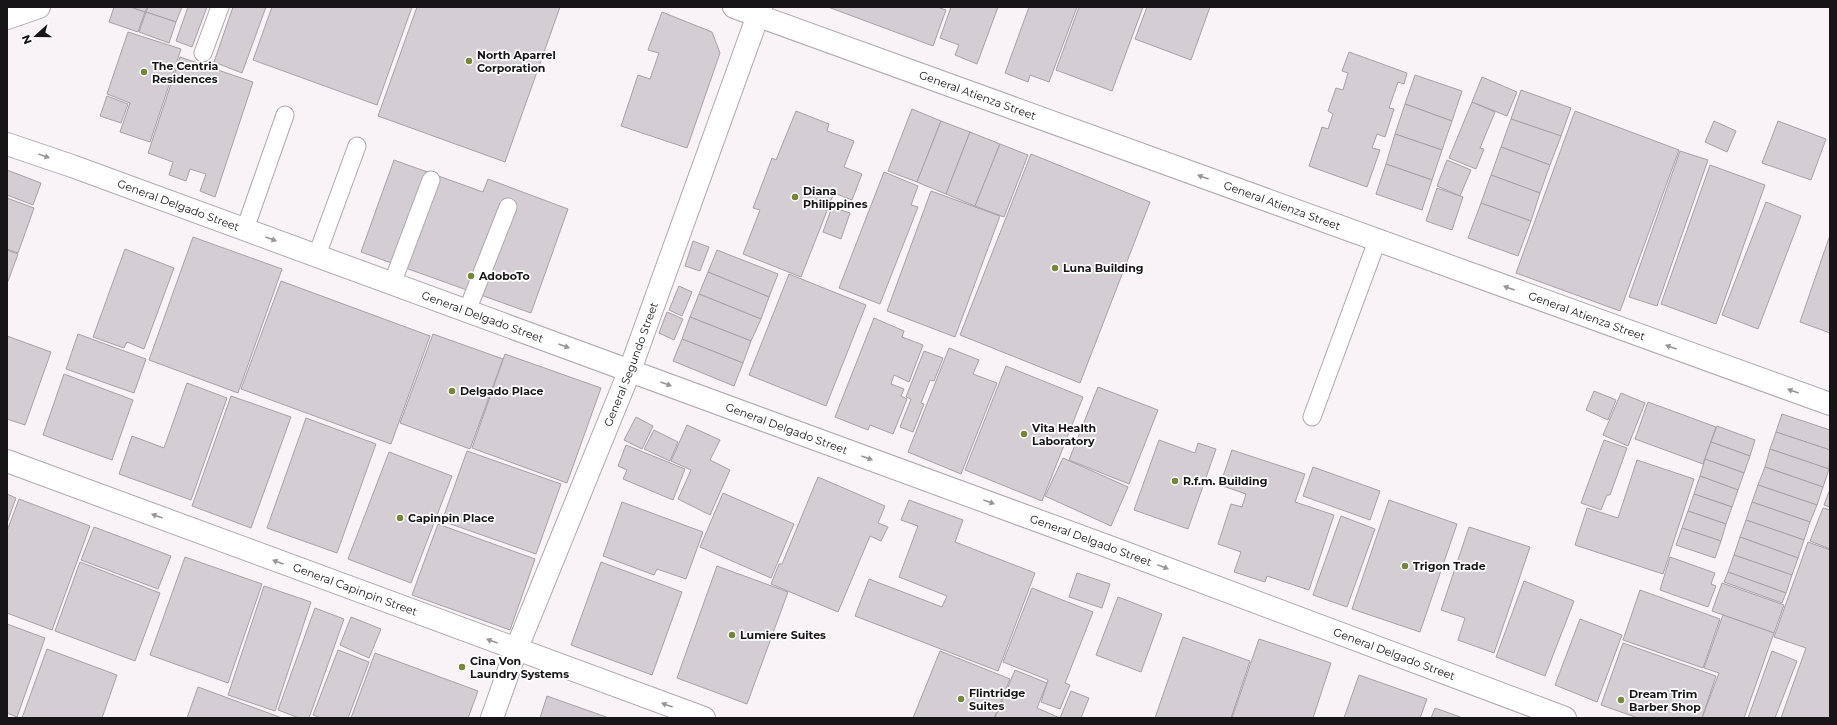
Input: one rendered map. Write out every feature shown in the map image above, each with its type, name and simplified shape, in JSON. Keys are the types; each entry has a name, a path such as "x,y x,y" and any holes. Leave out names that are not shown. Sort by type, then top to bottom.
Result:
{"street":[{"path":"7,18 39,7"},
{"name":"General Atienza Street","path":"734,7 760,11 1377,241 1830,404"},
{"name":"General Segundo Street","path":"492,718 516,650 630,370 760,11"},
{"name":"General Delgado Street","path":"7,144 317,255 392,284 1108,546 1565,718"},
{"name":"General Capinpin Street","path":"7,461 516,650 704,718"}],"lane":[{"path":"203,53 220,7"},
{"path":"244,229 285,115"},
{"path":"317,255 357,146"},
{"path":"392,284 432,180"},
{"path":"467,311 508,207"},
{"path":"1312,417 1377,241"}],"building":[{"path":"114,7 131,7 145,12 138,32 109,22"},
{"path":"131,7 147,7 145,12"},
{"path":"148,7 182,7 176,22 146,12"},
{"path":"188,7 207,7 192,47 176,41"},
{"path":"233,7 266,7 242,73 214,62"},
{"path":"272,7 412,7 377,105 253,60"},
{"name":"North Aparrel Corporation","path":"417,7 560,7 505,162 378,116"},
{"path":"828,7 937,7 946,10 933,46"},
{"path":"951,7 998,7 977,64 955,55 959,45 940,38"},
{"path":"1029,7 1077,7 1049,82 1030,75 1028,82 1005,73"},
{"path":"1079,7 1143,7 1112,91 1056,70"},
{"path":"1147,7 1210,7 1191,60 1135,39"},
{"path":"146,12 176,22 169,43 139,32"},
{"path":"662,12 712,32 720,53 687,148 621,126 638,75 650,79 659,53 648,50"},
{"name":"The Centria Residences","path":"128,32 181,49 150,142 120,132 130,103 107,94"},
{"path":"1349,52 1407,73 1404,84 1398,82 1389,108 1394,109 1385,137 1377,134 1372,148 1380,150 1367,187 1309,166 1322,127 1328,129 1333,114 1328,111 1336,88 1343,90 1348,73 1342,71"},
{"path":"180,57 253,82 215,197 200,191 206,174 190,169 186,181 169,175 173,162 148,153"},
{"path":"1415,75 1462,91 1452,121 1405,104"},
{"path":"1482,77 1517,92 1507,116 1472,102"},
{"path":"1521,90 1571,108 1561,136 1511,119"},
{"path":"107,96 128,104 121,123 100,116"},
{"path":"1472,102 1495,112 1480,148 1484,149 1476,169 1449,158"},
{"path":"1405,104 1452,121 1442,150 1395,134"},
{"path":"912,109 941,121 917,182 888,171"},
{"name":"Diana Philippines","path":"796,111 829,124 827,131 854,141 844,167 862,174 852,200 834,193 801,277 743,254 760,210 753,208 772,158 776,160"},
{"path":"1575,111 1679,150 1620,311 1516,273"},
{"path":"1511,119 1561,136 1550,165 1501,147"},
{"path":"941,121 970,132 946,194 917,182"},
{"path":"1714,121 1736,131 1727,152 1705,142"},
{"path":"1778,121 1826,139 1811,180 1762,163"},
{"path":"970,132 1000,144 975,206 946,194"},
{"path":"1395,134 1442,150 1432,180 1386,164"},
{"path":"1000,144 1028,155 1004,217 975,206"},
{"path":"1501,147 1550,165 1540,193 1491,175"},
{"path":"1680,151 1708,160 1657,306 1629,297"},
{"name":"Luna Building","path":"1031,154 1150,202 1080,383 960,335"},
{"path":"394,160 483,192 488,179 568,209 531,313 361,252"},
{"path":"1447,160 1471,170 1460,196 1437,186"},
{"path":"1386,164 1432,180 1422,210 1376,194"},
{"path":"1710,165 1765,185 1716,324 1661,304"},
{"path":"7,170 41,183 33,205 7,195"},
{"path":"884,172 918,186 911,205 918,207 880,304 839,288"},
{"path":"1491,175 1540,193 1531,221 1481,203"},
{"path":"1437,188 1463,197 1452,230 1426,221"},
{"path":"931,191 1000,216 955,337 887,311"},
{"path":"7,198 34,208 18,253 7,249"},
{"path":"1766,202 1801,216 1758,329 1722,315"},
{"path":"1481,203 1531,221 1518,256 1468,238"},
{"path":"832,207 850,213 841,239 823,232"},
{"path":"1830,235 1830,333 1800,322"},
{"path":"193,237 282,269 238,393 149,360"},
{"path":"693,241 709,247 700,271 685,266"},
{"path":"125,249 174,268 144,349 127,342 124,348 93,337"},
{"path":"7,250 18,254 7,284"},
{"path":"717,250 778,274 769,297 708,272"},
{"path":"708,272 769,297 761,319 699,294"},
{"path":"789,274 866,305 826,406 749,375"},
{"path":"281,281 430,336 391,444 241,389"},
{"path":"679,286 692,292 682,316 669,310"},
{"path":"699,294 761,319 751,341 690,317"},
{"path":"667,312 683,319 674,340 659,333"},
{"path":"690,317 751,341 743,363 682,339"},
{"path":"874,318 904,331 902,337 923,345 909,382 894,375 891,384 904,389 901,396 907,399 893,434 870,425 868,430 835,417"},
{"path":"78,334 146,359 134,393 66,369"},
{"name":"Delgado Place","path":"433,334 503,359 470,449 400,423"},
{"path":"7,336 51,352 25,425 7,419"},
{"path":"682,339 743,363 734,386 673,361"},
{"path":"949,348 979,360 973,374 997,383 961,474 908,452"},
{"path":"924,351 943,358 934,381 930,380 921,403 924,404 913,432 900,427 911,399 906,397"},
{"path":"505,354 601,388 567,483 472,448"},
{"name":"Vita Health Laboratory","path":"1006,366 1083,397 1042,501 965,470"},
{"path":"64,374 133,400 112,460 43,435"},
{"path":"187,383 227,398 191,500 119,474 132,436 164,448"},
{"path":"1098,387 1158,410 1129,484 1069,460"},
{"path":"1594,391 1616,400 1608,420 1586,410"},
{"path":"1621,393 1645,403 1628,446 1603,435"},
{"path":"231,396 291,417 251,528 192,506"},
{"path":"1648,402 1716,427 1703,464 1635,439"},
{"path":"1782,414 1830,430 1830,450 1776,432"},
{"path":"636,417 653,426 642,449 624,440"},
{"path":"306,418 376,444 337,553 267,528"},
{"path":"687,425 720,440 710,460 730,470 710,515 678,499 691,470 671,461"},
{"path":"1717,426 1755,440 1750,456 1711,442"},
{"path":"654,430 678,442 670,461 644,449"},
{"path":"1776,432 1830,450 1829,469 1770,449"},
{"name":"R.f.m. Building","path":"1159,440 1195,453 1198,443 1216,449 1188,529 1134,510"},
{"path":"1604,440 1627,448 1610,495 1607,495 1601,510 1581,503"},
{"path":"1711,442 1750,456 1744,473 1705,459"},
{"path":"626,445 685,469 673,500 623,479 627,470 618,466"},
{"path":"1770,449 1829,469 1823,487 1765,467"},
{"path":"1232,450 1305,474 1295,502 1334,515 1309,590 1267,576 1265,582 1234,572 1241,552 1218,544 1231,504 1242,507 1246,494 1220,485"},
{"path":"467,451 561,484 536,554 442,521"},
{"name":"Capinpin Place","path":"389,452 452,476 411,583 348,559"},
{"path":"1063,458 1128,487 1111,526 1045,496"},
{"path":"1705,459 1744,473 1738,490 1700,476"},
{"path":"1637,460 1694,479 1663,574 1575,545 1587,508 1618,518"},
{"path":"1313,467 1380,491 1370,520 1303,496"},
{"path":"1765,467 1823,487 1817,505 1758,485"},
{"path":"1700,476 1738,490 1732,507 1694,494"},
{"path":"818,477 885,506 878,523 888,527 881,541 870,536 838,612 771,584 779,564 782,564"},
{"path":"1758,485 1817,505 1810,522 1752,502"},
{"path":"1830,489 1830,507 1824,505"},
{"path":"723,493 794,524 771,578 700,547"},
{"path":"7,494 16,498 7,523"},
{"path":"1694,494 1732,507 1726,524 1688,511"},
{"path":"19,499 90,526 52,630 7,613 7,531"},
{"path":"909,500 963,520 955,542 1035,573 998,671 855,616 869,579 942,607 947,596 899,577 918,526 901,520"},
{"name":"Trigon Trade","path":"1389,500 1457,524 1420,632 1352,609"},
{"path":"622,502 703,532 686,579 657,569 654,575 603,556"},
{"path":"1752,502 1810,522 1804,540 1746,520"},
{"path":"1823,508 1830,510 1830,549 1810,541"},
{"path":"1688,511 1726,524 1721,541 1682,528"},
{"path":"1341,516 1375,529 1347,607 1313,595"},
{"path":"1746,520 1804,540 1798,558 1740,537"},
{"path":"438,524 535,559 510,630 412,595"},
{"path":"94,527 171,556 158,589 81,560"},
{"path":"1469,527 1530,547 1494,653 1458,640 1465,618 1441,610"},
{"path":"1682,528 1721,541 1715,558 1676,545"},
{"path":"1740,537 1798,558 1792,575 1734,555"},
{"path":"1808,542 1830,550 1830,718 1781,718 1806,648 1774,637"},
{"path":"1734,555 1792,575 1786,593 1728,572"},
{"path":"185,557 262,584 228,683 150,655"},
{"path":"1670,557 1715,573 1711,584 1716,586 1708,607 1660,590"},
{"path":"80,562 160,593 135,661 55,631"},
{"path":"601,562 682,592 652,675 571,645"},
{"name":"Lumiere Suites","path":"717,566 788,592 747,704 677,678"},
{"path":"1728,572 1786,593 1782,603 1724,582"},
{"path":"1077,573 1110,584 1102,608 1069,597"},
{"path":"1524,581 1574,601 1545,676 1496,657"},
{"path":"1722,583 1784,605 1774,633 1712,611"},
{"path":"264,586 311,602 275,711 228,695"},
{"path":"1032,588 1093,612 1065,683 1070,685 1060,709 1041,702 1048,680 1003,662"},
{"path":"1640,590 1720,619 1703,668 1623,640"},
{"path":"1118,597 1162,614 1141,672 1096,655"},
{"path":"315,608 344,619 309,718 299,718 278,710"},
{"path":"1723,615 1774,633 1744,718 1702,718 1719,673 1704,668"},
{"path":"351,617 381,629 369,658 340,645"},
{"path":"1580,619 1622,635 1597,702 1555,685"},
{"path":"7,624 45,638 17,717 7,713"},
{"path":"1183,637 1250,661 1231,718 1155,718"},
{"path":"1259,639 1331,663 1313,718 1232,718"},
{"path":"1623,643 1716,676 1702,718 1638,718 1601,705"},
{"path":"47,649 117,675 102,718 22,718"},
{"path":"338,650 369,662 348,718 321,718 313,715"},
{"name":"Flintridge Suites","path":"940,651 1010,679 994,718 913,718"},
{"path":"1772,651 1797,661 1775,718 1748,718"},
{"path":"375,653 478,691 468,718 351,718"},
{"path":"1015,670 1047,683 1037,708 1060,718 995,718"},
{"path":"1359,675 1427,699 1420,718 1344,718"},
{"path":"198,687 282,718 187,718"},
{"path":"1071,691 1089,698 1081,718 1060,718"},
{"path":"547,696 609,718 540,718"},
{"path":"1435,708 1463,718 1431,718"}],"place":[{"name":"North Aparrel Corporation","path":"469,61"},
{"name":"The Centria Residences","path":"144,72"},
{"name":"Diana Philippines","path":"795,197"},
{"name":"Luna Building","path":"1055,268"},
{"name":"AdoboTo","path":"471,276"},
{"name":"Delgado Place","path":"452,391"},
{"name":"Vita Health Laboratory","path":"1024,434"},
{"name":"R.f.m. Building","path":"1175,481"},
{"name":"Capinpin Place","path":"400,518"},
{"name":"Trigon Trade","path":"1405,566"},
{"name":"Lumiere Suites","path":"732,635"},
{"name":"Cina Von Laundry Systems","path":"462,667"},
{"name":"Flintridge Suites","path":"961,699"},
{"name":"Dream Trim Barber Shop","path":"1621,700"}]}
